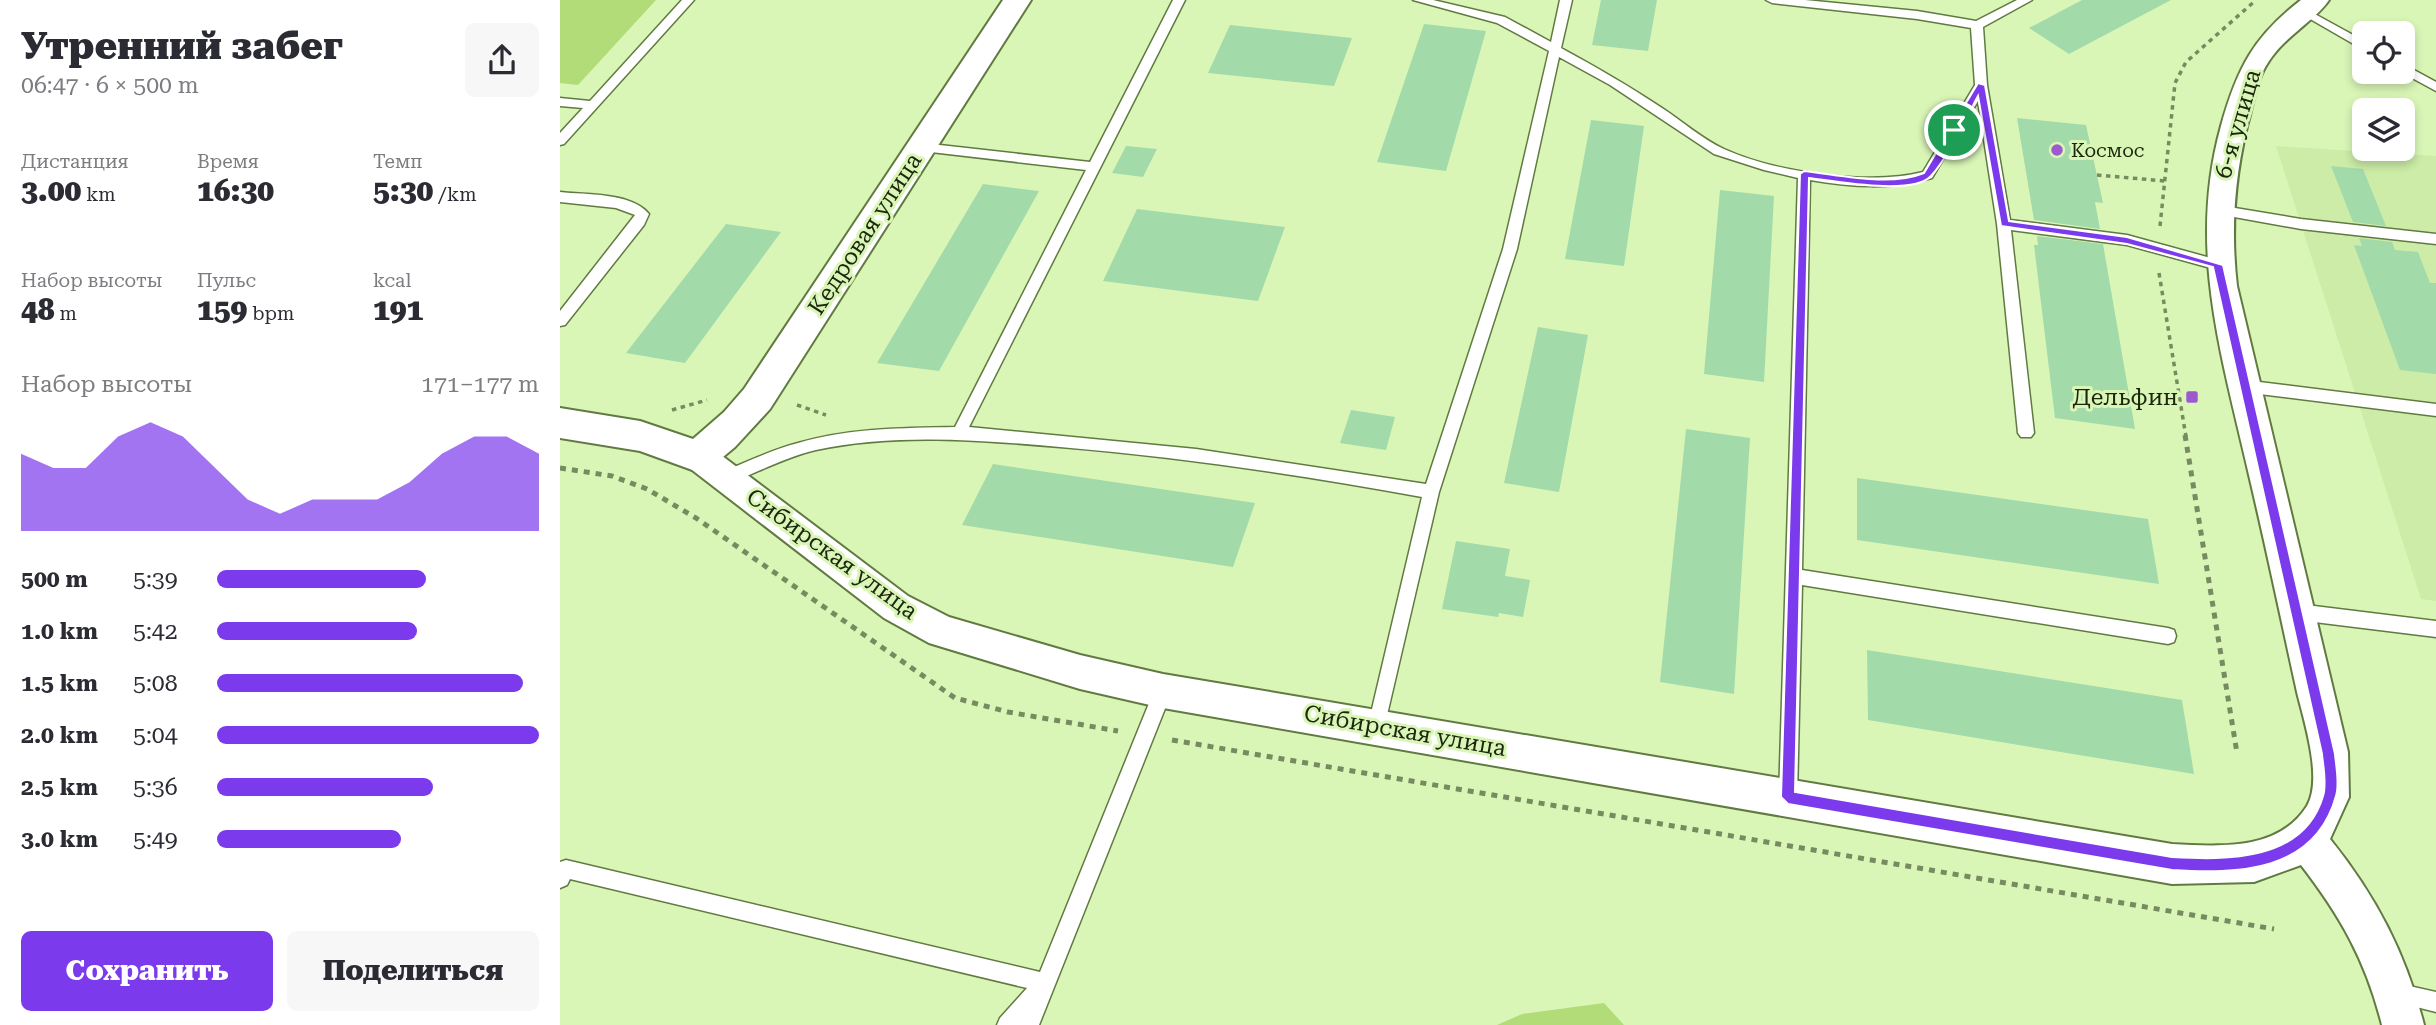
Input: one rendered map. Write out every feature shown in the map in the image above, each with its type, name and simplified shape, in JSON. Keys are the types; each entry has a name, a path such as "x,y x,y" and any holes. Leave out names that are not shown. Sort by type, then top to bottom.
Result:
{"street":[{"name":"Кедровая улица","path":"713,467 1017,0"},
{"name":"6-я улица","path":"2305,838 2320,820 2331,794 2328,754 2218,265 2217,210 2224,158 2258,58 2307,4"},
{"name":"Сибирская улица","path":"560,423 640,436 713,467 896,607 942,631 1053,665 1163,691 2172,864 2216,866 2262,862 2305,838"},
{"path":"2305,838 2367,921 2400,1009"}],"lane":[{"path":"560,141 688,0"},
{"path":"959,433 1179,0"},
{"path":"1419,0 1501,20 1614,82 1718,151 1735,159 1804,174 1888,183 1913,181 1927,176 1981,85"},
{"path":"1377,726 1431,492 1510,249 1566,0"},
{"path":"1772,0 1821,3 1977,25 2026,0"},
{"path":"2307,4 2352,37"},
{"path":"1977,25 1981,85 2004,224 2026,433"},
{"path":"2415,75 2436,87"},
{"path":"560,102 593,105"},
{"path":"922,147 1094,167"},
{"path":"1788,797 1804,174"},
{"path":"560,197 623,205 636,208 642,214 639,222 560,321"},
{"path":"2217,210 2301,224 2436,239"},
{"path":"2004,224 2116,238 2218,265"},
{"path":"2244,386 2436,410"},
{"path":"713,467 822,443 917,433 959,433 1100,442 1308,468 1431,492"},
{"path":"1794,576 2168,636"},
{"path":"2298,612 2436,629"},
{"path":"1029,1025 1163,691"},
{"path":"562,873 1046,984"},
{"path":"1007,1025 1046,984"},
{"path":"2400,1009 2436,1002"}],"path":[{"path":"2237,753 2157,261 2175,83 2186,62 2256,0"},
{"path":"2097,175 2165,181"}],"shaded area":[{"path":"560,0 656,0 578,85 560,83"},
{"path":"2276,146 2352,151 2352,161 2415,161 2415,155 2436,156 2436,601 2421,599"},
{"path":"1604,1003 1624,1025 1497,1025 1522,1014"}],"building":[{"path":"1601,0 1657,0 1648,51 1592,45"},
{"path":"2082,0 2171,0 2069,54 2029,28"},
{"path":"1424,24 1486,31 1446,171 1377,162"},
{"path":"1230,25 1352,38 1334,86 1208,73"},
{"name":"Космос","path":"2017,118 2086,125 2103,203 2095,202 2100,229 2034,220"},
{"path":"1591,120 1644,126 1624,266 1565,259"},
{"path":"1126,146 1157,149 1143,177 1112,173"},
{"path":"2331,166 2363,169 2386,226 2353,222"},
{"path":"983,184 1039,191 939,371 877,363"},
{"path":"1720,190 1774,196 1764,382 1704,374"},
{"path":"1137,209 1285,227 1258,301 1103,281"},
{"path":"726,224 781,232 685,363 626,353"},
{"path":"2037,236 2103,244 2135,429 2055,418 2034,245 2038,245"},
{"path":"2359,238 2392,242 2395,250 2418,252 2430,283 2436,283 2436,374 2400,370 2354,245 2362,246"},
{"path":"1538,327 1588,335 1559,492 1504,483"},
{"path":"1351,410 1395,417 1386,450 1340,443"},
{"path":"1686,429 1750,438 1734,694 1660,682"},
{"path":"993,464 1255,503 1233,567 962,525"},
{"path":"1857,478 2148,519 2159,584 1857,540"},
{"path":"1456,541 1510,549 1505,576 1530,580 1523,617 1499,613 1498,617 1442,609"},
{"path":"1867,650 2182,700 2194,774 1868,720"}],"place":[{"name":"Космос","path":"2057,150"},
{"name":"Дельфин","path":"2192,397"}],"route":[{"path":"1981,85 2004,224 2127,240 2218,265 2298,612 2328,754 2331,794 2320,820 2305,838 2262,862 2216,866 2172,864 1788,797 1804,174 1888,183 1913,181 1927,176 1954,130 1981,85"}]}
